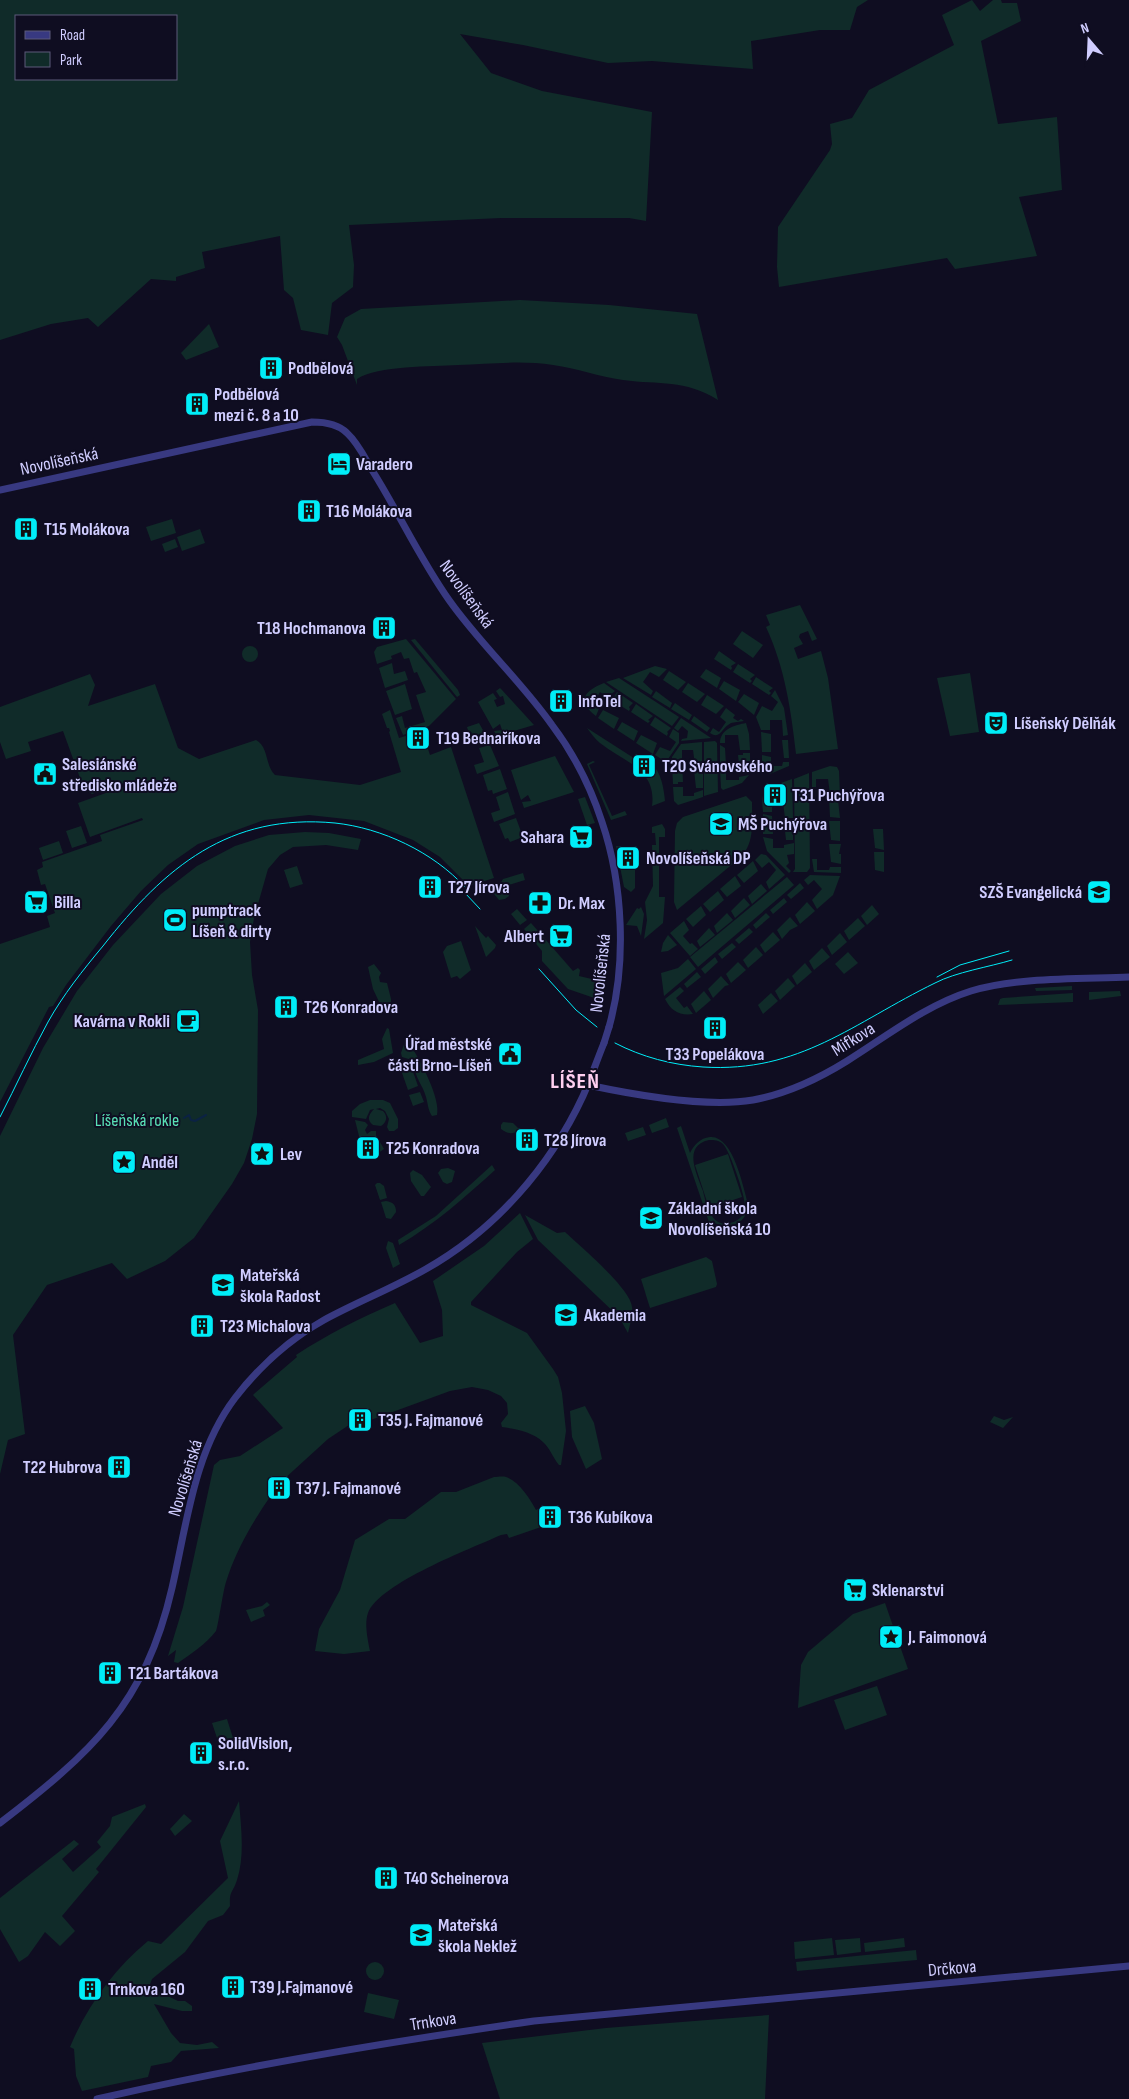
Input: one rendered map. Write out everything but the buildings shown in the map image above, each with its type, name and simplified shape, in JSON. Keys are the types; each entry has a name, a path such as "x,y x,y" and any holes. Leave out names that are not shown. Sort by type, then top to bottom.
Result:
{"street":[{"name":"Novolíšeňská","path":"0,490 312,422 324,422 347,433 383,488 449,600 552,725 577,764 595,801 606,835 616,876 619,904 615,1007 588,1085 564,1132 527,1185 488,1224 461,1246 428,1268 328,1318 307,1331 267,1363 243,1388 219,1424 203,1460 193,1492 162,1625 149,1662 118,1715 85,1753 55,1780 0,1823"},
{"name":"Mifkova","path":"588,1085 695,1101 727,1102 752,1100 813,1080 926,1012 972,991 991,986 1029,982 1129,977"},
{"name":"Drčkova","path":"778,2000 1129,1966"},
{"name":"Trnkova","path":"97,2099 208,2076 454,2032 534,2021 778,2000"}],"green space":[{"path":"0,0 868,0 857,7 850,30 820,30 751,41 753,69 652,61 608,63 460,34 491,73 542,91 652,112 646,221 629,218 501,218 349,225 354,265 353,287 332,303 328,335 301,330 293,298 284,290 280,236 202,252 205,268 176,277 176,281 151,279 98,327 88,318 51,324 0,340"},
{"path":"972,0 980,11 993,0 1001,0 1002,3 1017,3 1021,21 981,41 998,124 1057,117 1062,190 1019,197 1037,256 955,269 947,258 779,287 777,267 778,227 830,150 832,144 830,124 852,118 869,90 954,45 942,15"},
{"path":"520,300 609,305 697,314 718,400 706,393 683,386 623,380 562,366 529,363 494,363 391,369 366,374 357,379 357,385 342,345 337,337 345,318 361,309"},
{"path":"209,324 219,347 186,360 181,353"},
{"path":"172,519 176,533 151,541 146,527"},
{"path":"200,529 205,543 182,551 177,537"},
{"path":"175,539 178,547 165,552 162,544"},
{"path":"800,605 817,639 812,641 808,631 800,634 799,637 803,644 794,648 798,659 821,651 828,678 838,749 796,754 783,674 766,627 770,625 766,615"},
{"path":"742,631 763,645 753,658 733,644"},
{"path":"406,639 456,699 429,726 403,735 396,718 402,716 405,728 425,722 416,695 426,692 417,672 414,673 409,658 404,659 401,652 391,656 392,659 377,664 374,652 377,647"},
{"path":"415,639 458,690 460,695 457,697 411,640"},
{"path":"250,646 258,654 250,662 242,654"},
{"path":"719,651 736,663 731,666 731,670 714,659"},
{"path":"392,663 394,674 405,671 408,680 385,688 379,668"},
{"path":"738,664 755,675 750,679 752,681 750,683 733,672"},
{"path":"655,666 667,669 659,677 650,672 643,682 653,691 651,695 623,678"},
{"path":"706,669 721,678 717,688 700,677"},
{"path":"669,671 686,682 678,690 663,680"},
{"path":"970,673 979,732 950,736 937,678"},
{"path":"90,674 95,685 88,706 155,684 178,748 199,759 256,740 263,747 275,775 360,785 401,772 390,731 382,714 390,710 399,738 422,731 430,755 451,747 494,878 469,886 440,857 413,840 364,821 309,815 264,820 198,844 168,865 141,891 111,926 66,985 53,1006 49,1007 0,1102 0,944 50,927 47,916 55,913 45,884 41,885 37,870 43,867 42,862 102,841 100,835 143,820 142,818 90,837 78,803 131,784 130,781 92,794 84,789 63,731 28,742 31,751 6,759 0,742 0,707"},
{"path":"756,677 773,688 769,691 771,693 769,695 752,684"},
{"path":"619,678 679,717 672,726 606,682"},
{"path":"724,681 740,690 736,701 719,689"},
{"path":"604,683 615,691 610,695 612,696 610,699 600,692 594,702 600,706 596,716 586,706 584,701 587,693"},
{"path":"688,683 705,694 697,702 682,692"},
{"path":"405,684 412,709 395,715 386,691"},
{"path":"500,688 534,725 497,736 494,731 502,730 500,724 493,729 478,702 493,693 497,699 494,700 497,707 505,704 503,696 500,697 496,691"},
{"path":"775,690 784,708 788,735 783,736 782,720 770,720 770,730 761,730 756,717 762,706 772,711 778,702 771,696"},
{"path":"656,691 672,703 670,708 652,697"},
{"path":"617,692 633,703 629,707 629,711 612,700"},
{"path":"744,694 759,703 754,715 738,702"},
{"path":"707,695 724,706 716,714 701,705"},
{"path":"675,703 692,715 689,720 671,709"},
{"path":"636,704 653,716 648,720 650,721 648,723 631,712"},
{"path":"726,708 735,715 733,718 738,721 741,719 744,721 731,723 717,735 710,733 713,728 719,732 726,722 720,717"},
{"path":"603,710 619,718 614,729 598,718"},
{"path":"694,716 710,728 707,732 691,721"},
{"path":"655,717 671,728 667,732 667,736 650,725"},
{"path":"681,718 711,738 681,741 687,738 688,731 682,726 678,731 674,728"},
{"path":"622,722 638,731 634,741 617,730"},
{"path":"479,723 489,741 477,745 475,742 472,743 467,727"},
{"path":"746,723 750,750 740,750 738,735 725,735 725,743 720,743 725,731"},
{"path":"587,728 640,762 638,765 645,769 651,763 660,775 665,801 652,806 652,793 644,775 637,768 600,743"},
{"path":"673,729 679,733 679,743 666,762 655,755 660,747 670,751 676,742 669,737"},
{"path":"761,732 771,734 771,752 762,752"},
{"path":"641,735 657,743 653,754 636,743"},
{"path":"782,740 788,740 789,758 784,758"},
{"path":"715,741 717,743 718,792 704,796 704,742"},
{"path":"702,742 702,765 695,765 693,750 682,750 682,760 672,762 672,757 681,744"},
{"path":"490,745 499,766 477,774 474,765 484,762 479,748"},
{"path":"720,745 725,748 726,765 720,765"},
{"path":"743,753 750,753 750,773 740,773 738,755 743,755"},
{"path":"762,755 771,757 771,766 782,766 783,762 789,762 789,766 770,774 765,772 762,768"},
{"path":"555,756 574,792 524,808 522,802 531,801 528,795 521,800 511,770"},
{"path":"595,762 589,765 612,816 625,811 627,815 611,820 587,764"},
{"path":"672,764 682,764 683,782 673,784"},
{"path":"830,766 837,767 839,771 840,796 830,794 828,779 816,779 816,787 812,787 812,772"},
{"path":"699,768 703,768 703,788 696,788 694,770 699,770"},
{"path":"720,768 726,770 726,780 739,780 739,777 749,775 742,783 723,790 721,788"},
{"path":"500,769 507,789 493,794 492,790 488,791 483,775"},
{"path":"809,773 810,868 807,872 793,872 795,869 794,779"},
{"path":"792,779 793,818 785,818 783,802 772,803 772,812 763,812 762,804 765,791 772,786 772,797 777,797 778,784"},
{"path":"673,787 683,787 683,796 694,796 694,793 703,790 703,797 678,805 674,801"},
{"path":"508,792 515,814 494,822 491,813 500,810 496,797"},
{"path":"746,796 752,802 752,824 749,845 741,857 677,910 674,902 675,831 677,823 683,817"},
{"path":"585,797 595,823 587,825 578,799"},
{"path":"829,798 840,798 838,800 840,818 830,817"},
{"path":"763,814 772,816 773,834 763,834"},
{"path":"516,818 523,837 510,842 508,838 505,839 499,824"},
{"path":"790,820 793,820 793,840 786,840 784,822 790,822"},
{"path":"829,821 840,821 840,841 831,840"},
{"path":"662,824 665,829 665,837 659,837 659,897 665,897 663,923 644,939 647,920 645,902 653,886 652,845 656,845 655,833 652,833 652,827"},
{"path":"81,826 87,843 72,848 66,831"},
{"path":"873,829 883,829 884,850 875,848"},
{"name":"Líšeňská rokle","path":"305,832 329,833 361,839 358,850 326,845 293,847 280,855 268,869 254,918 250,942 252,975 258,1010 257,1114 252,1139 244,1163 232,1184 194,1238 165,1261 127,1279 112,1263 47,1285 13,1335 25,1434 8,1440 0,1474 0,1136 43,1048 77,991 113,945 161,894 197,866 235,846 269,835"},
{"path":"763,837 773,839 773,848 784,848 784,845 794,843 794,854 787,855 789,863 786,866 791,871 789,873 767,851"},
{"path":"59,841 63,853 43,860 39,848"},
{"path":"829,844 841,844 839,854 841,854 841,864 831,862"},
{"path":"616,846 635,847 635,888 631,892 624,887"},
{"path":"874,852 884,852 884,872 875,870"},
{"path":"761,854 766,855 785,875 769,889 766,882 776,870 769,862 762,868 755,860"},
{"path":"812,859 817,859 817,870 841,867 841,873 814,872"},
{"path":"753,861 758,871 744,883 737,875"},
{"path":"297,866 303,884 290,888 284,870"},
{"path":"523,873 525,880 506,886 509,896 499,900 494,894 503,879"},
{"path":"810,875 840,876 833,895 817,909 812,900 822,889 814,880 808,885 804,880"},
{"path":"735,876 741,886 727,897 720,889"},
{"path":"787,877 794,885 698,967 690,957"},
{"path":"800,883 804,888 791,899 787,895"},
{"path":"761,884 767,891 752,904 748,896"},
{"path":"718,891 724,900 710,912 703,904"},
{"path":"744,898 750,905 735,918 731,911"},
{"path":"784,898 787,902 773,914 770,910"},
{"path":"807,902 815,911 800,924 795,915"},
{"path":"872,905 879,914 867,925 861,916"},
{"path":"701,906 706,915 693,927 686,919"},
{"path":"641,907 644,914 641,936 637,926 626,925 637,908"},
{"path":"517,909 527,920 520,925 511,914"},
{"path":"727,913 733,920 717,933 714,926"},
{"path":"766,913 770,917 756,929 753,925"},
{"path":"790,917 798,926 790,930 782,939 777,930"},
{"path":"858,918 865,926 849,940 844,931"},
{"path":"684,921 689,930 683,936 698,949 690,956 670,933"},
{"path":"531,923 573,971 578,968 580,970 579,976 596,980 602,960 604,958 608,959 603,1001 568,989 542,961 542,951 524,929"},
{"path":"475,926 486,938 488,936 496,945 486,957"},
{"path":"709,928 715,935 700,947 697,941"},
{"path":"749,928 753,932 739,944 735,940"},
{"path":"773,932 780,940 765,953 760,945"},
{"path":"840,933 847,942 832,955 827,946"},
{"path":"668,935 677,945 668,951 661,952 663,943"},
{"path":"461,941 471,970 460,979 457,976 451,978 443,952 447,946"},
{"path":"732,943 736,947 722,959 718,954"},
{"path":"756,947 763,955 748,968 743,960"},
{"path":"822,948 830,957 814,970 809,961"},
{"path":"848,952 858,963 844,974 835,964"},
{"path":"715,957 718,962 705,974 701,969"},
{"path":"688,959 696,969 664,996 661,973 678,968"},
{"path":"738,962 746,970 731,983 726,974"},
{"path":"805,963 812,972 797,985 792,976"},
{"path":"374,964 381,973 379,977 380,982 387,983 391,999 391,1003 381,1006 373,989 368,967"},
{"path":"697,972 701,977 687,988 684,984"},
{"path":"721,976 729,985 725,986 713,998 708,989"},
{"path":"788,978 795,986 780,1000 775,991"},
{"path":"1072,986 1072,990 1036,991 1035,988"},
{"path":"680,987 684,991 676,998 684,1008 687,1006 693,1014 676,1012 665,999"},
{"path":"704,991 711,1000 696,1013 691,1004"},
{"path":"1120,991 1121,996 1089,1000 1089,992"},
{"path":"771,993 778,1001 763,1014 758,1005"},
{"path":"1073,993 1073,1002 998,1005 1000,999 1003,998"},
{"path":"387,1028 389,1029 393,1053 374,1062 358,1065 358,1060 384,1049 382,1039"},
{"path":"407,1035 433,1090 436,1099 437,1115 432,1116 425,1093 415,1073 414,1063 412,1060 402,1057 401,1053"},
{"path":"411,1066 418,1086 408,1090 401,1070"},
{"path":"420,1092 424,1102 413,1106 409,1095"},
{"path":"370,1100 383,1100 390,1103 398,1119 398,1128 394,1131 389,1131 387,1127 389,1119 385,1111 380,1108 376,1109 383,1111 386,1117 385,1123 381,1126 373,1125 369,1119 374,1109 370,1110 366,1119 352,1117 352,1111 360,1104"},
{"path":"666,1118 669,1127 652,1133 649,1125"},
{"path":"355,1120 365,1122 368,1125 365,1130 367,1134 371,1131 376,1131 376,1137 372,1140 363,1141 359,1136"},
{"path":"503,1122 513,1123 519,1129 513,1133 506,1132 501,1129"},
{"path":"681,1126 690,1153 698,1142 710,1137 718,1139 725,1144 736,1163 748,1204 745,1216 741,1221 731,1226 719,1225 713,1222 716,1230 712,1231 677,1128","holes":["716,1140 726,1148 734,1165 745,1204 744,1212 739,1219 724,1224 719,1223 710,1214 695,1169 694,1154 696,1148 701,1143"]},
{"path":"643,1127 646,1135 628,1141 625,1133"},
{"path":"375,1142 380,1142 384,1149 375,1158 366,1158 366,1151 371,1150 370,1146"},
{"path":"728,1154 742,1197 709,1208 695,1165"},
{"path":"492,1165 495,1170 437,1219 399,1245 398,1240 436,1216"},
{"path":"448,1168 455,1171 452,1182 447,1184 443,1182 438,1173 441,1169"},
{"path":"413,1170 422,1175 431,1187 424,1196 421,1196 411,1181 410,1173"},
{"path":"377,1183 384,1186 387,1198 380,1200 375,1185"},
{"path":"386,1201 395,1206 396,1212 391,1219 386,1218 381,1202"},
{"path":"520,1213 533,1239 517,1252 471,1302 471,1305 527,1333 558,1377 562,1393 566,1431 561,1465 559,1465 548,1447 539,1439 524,1432 502,1427 501,1423 508,1414 507,1403 501,1396 488,1390 472,1387 450,1391 368,1421 365,1415 361,1417 328,1439 272,1490 272,1494 246,1536 230,1570 216,1631 193,1652 178,1663 174,1662 176,1650 168,1656 183,1607 214,1465 220,1460 240,1456 283,1428 253,1395 297,1357 296,1355 344,1327 395,1303 420,1343 443,1336 442,1310 433,1281 484,1246"},
{"path":"525,1215 557,1233 565,1232 614,1279 629,1299 632,1307 628,1333 619,1317 538,1240"},
{"path":"388,1241 393,1243 400,1264 393,1268 386,1248"},
{"path":"706,1257 712,1261 716,1287 650,1308 641,1279"},
{"path":"585,1406 594,1423 602,1459 586,1469 572,1437 570,1411"},
{"path":"994,1416 1004,1420 1013,1417 1003,1428 990,1422"},
{"path":"494,1477 506,1477 520,1486 536,1510 538,1509 544,1526 509,1538 507,1534 501,1535 427,1568 389,1590 376,1602 368,1613 366,1627 370,1651 344,1654 315,1651 319,1629 340,1590 355,1540 389,1519 405,1519 441,1492 456,1492"},
{"path":"267,1602 270,1605 263,1610 265,1616 251,1622 246,1610 262,1606"},
{"path":"885,1603 908,1669 798,1708 801,1665 808,1652 853,1614"},
{"path":"877,1686 887,1715 845,1730 834,1700"},
{"path":"227,1719 233,1738 219,1744 212,1723"},
{"path":"239,1801 242,1841 241,1861 237,1880 231,1894 230,1906 223,1915 208,1921 185,1952 152,1979 149,1987 178,2001 185,2001 192,2006 192,2011 182,2011 154,2004 171,2033 180,2043 197,2045 212,2042 219,2048 181,2051 171,2062 151,2066 148,2077 82,2091 76,2076 74,2049 70,2047 85,2017 113,1976 136,1952 148,1941 161,1944 228,1878 220,1841"},
{"path":"145,1804 146,1807 96,1869 99,1872 62,1916 75,1931 60,1946 45,1932 28,1956 19,1962 0,1929 0,1898 74,1840 79,1844 62,1859 73,1872 101,1847 97,1842 110,1826 112,1817"},
{"path":"184,1814 192,1821 175,1836 170,1829"},
{"path":"832,1938 834,1955 795,1959 794,1942"},
{"path":"860,1938 861,1952 837,1955 835,1940"},
{"path":"904,1938 905,1947 865,1952 864,1943"},
{"path":"916,1950 917,1960 797,1971 796,1962"},
{"path":"375,1962 381,1965 384,1971 381,1977 375,1980 369,1977 366,1971 369,1965"},
{"path":"368,1993 399,2000 394,2019 364,2012"},
{"path":"769,2015 765,2099 500,2099 482,2043 606,2028"}],"waterway":[{"path":"184,1118 189,1115 191,1120 195,1121 206,1115"}],"tram line":[{"path":"0,1117 54,1012 74,983 126,918 150,892 202,851 231,837 263,827 297,822 335,823 371,830 406,844 438,863 465,887"},
{"path":"465,893 480,909"},
{"path":"937,977 960,965 1009,951"},
{"path":"615,1043 647,1056 691,1066 737,1067 769,1062 797,1054 825,1042 943,979 1012,960"},
{"path":"539,969 576,1010 597,1027"}],"place":[{"name":"Podbělová","path":"271,368"},
{"name":"Podbělová mezi č. 8 a 10","path":"197,404"},
{"name":"Varadero","path":"339,464"},
{"name":"T16 Molákova","path":"309,511"},
{"name":"T15 Molákova","path":"26,529"},
{"name":"T18 Hochmanova","path":"384,628"},
{"name":"InfoTel","path":"561,701"},
{"name":"Líšeňský Dělňák","path":"996,723"},
{"name":"T19 Bednaříkova","path":"418,738"},
{"name":"T20 Svánovského","path":"644,766"},
{"name":"Salesiánské středisko mládeže","path":"45,774"},
{"name":"T31 Puchýřova","path":"775,795"},
{"name":"MŠ Puchýřova","path":"721,824"},
{"name":"Sahara","path":"581,837"},
{"name":"Novolíšeňská DP","path":"628,858"},
{"name":"T27 Jírova","path":"430,887"},
{"name":"SZŠ Evangelická","path":"1099,892"},
{"name":"Billa","path":"36,902"},
{"name":"Dr. Max","path":"540,903"},
{"name":"pumptrack Líšeň & dirty","path":"175,920"},
{"name":"Albert","path":"561,936"},
{"name":"T26 Konradova","path":"286,1007"},
{"name":"Kavárna v Rokli","path":"188,1021"},
{"name":"T33 Popelákova","path":"715,1028"},
{"name":"Úřad městské části Brno-Líšeň","path":"510,1054"},
{"name":"T28 Jírova","path":"527,1140"},
{"name":"T25 Konradova","path":"368,1148"},
{"name":"Lev","path":"262,1154"},
{"name":"Anděl","path":"124,1162"},
{"name":"Základní škola Novolíšeňská 10","path":"651,1218"},
{"name":"Mateřská škola Radost","path":"223,1285"},
{"name":"Akademia","path":"566,1315"},
{"name":"T23 Michalova","path":"202,1326"},
{"name":"T35 J. Fajmanové","path":"360,1420"},
{"name":"T22 Hubrova","path":"119,1467"},
{"name":"T37 J. Fajmanové","path":"279,1488"},
{"name":"T36 Kubíkova","path":"550,1517"},
{"name":"Sklenarstvi","path":"855,1590"},
{"name":"J. Faimonová","path":"891,1637"},
{"name":"T21 Bartákova","path":"110,1673"},
{"name":"SolidVision, s.r.o.","path":"201,1753"},
{"name":"T40 Scheinerova","path":"386,1878"},
{"name":"Mateřská škola Neklež","path":"421,1935"},
{"name":"T39 J.Fajmanové","path":"233,1987"},
{"name":"Trnkova 160","path":"90,1989"}],"district":[{"name":"LÍŠEŇ","path":"575,1080"}]}
